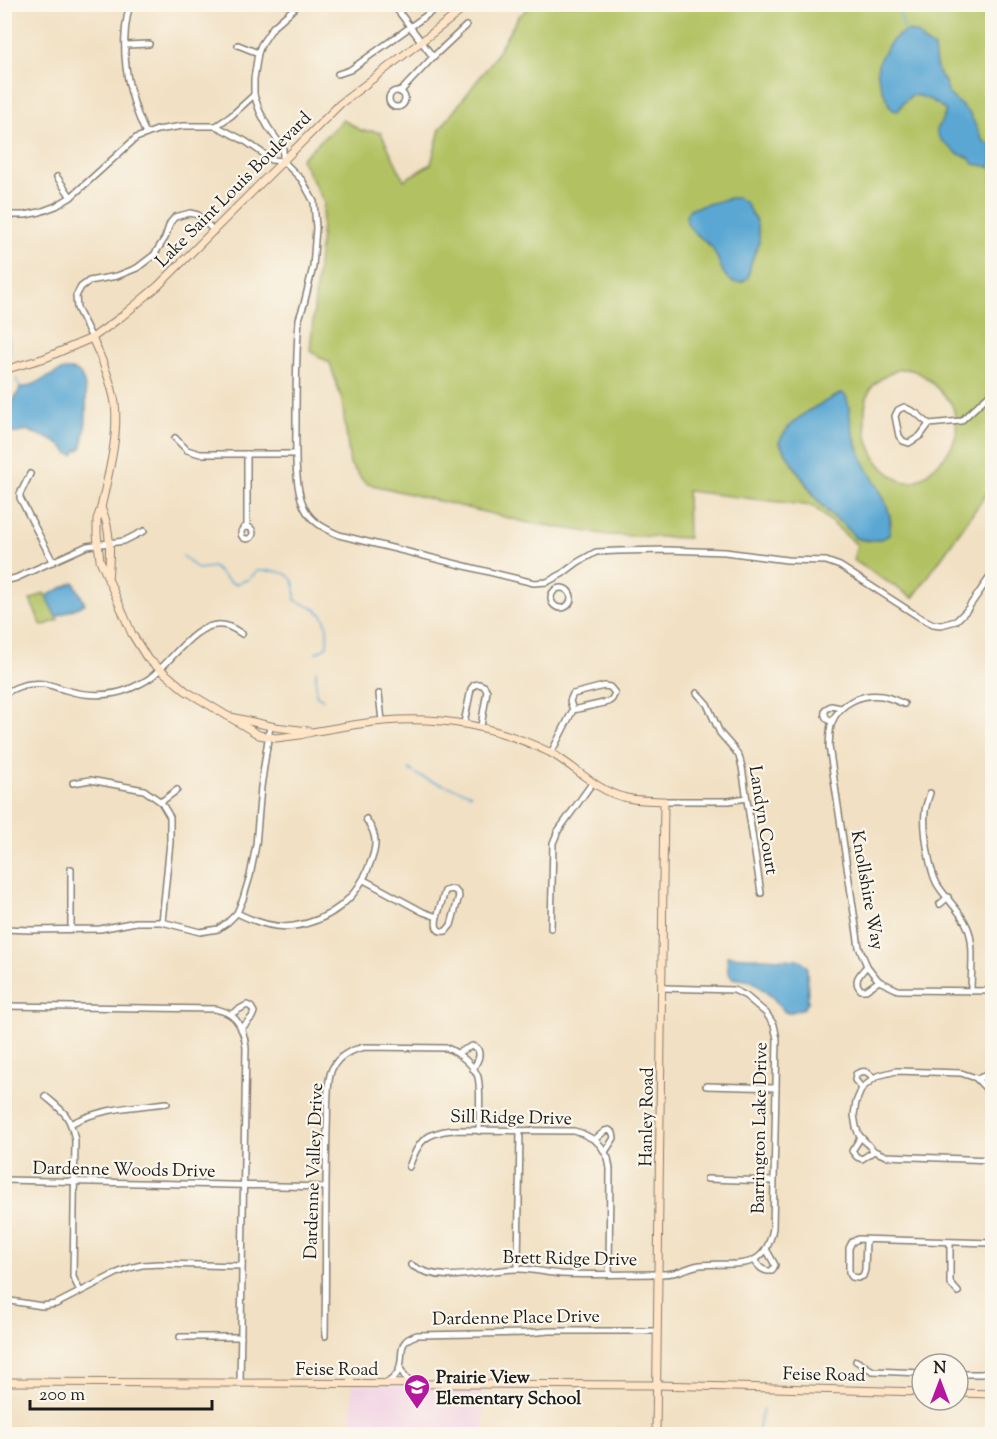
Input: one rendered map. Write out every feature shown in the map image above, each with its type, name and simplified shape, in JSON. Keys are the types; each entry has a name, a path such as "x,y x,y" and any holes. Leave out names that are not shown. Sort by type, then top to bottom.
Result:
{"street":[{"path":"130,4 125,26 127,75 134,105 146,134"},
{"path":"299,4 273,27 258,53 254,95 268,127 283,148 284,161 302,180 314,202 313,267 299,319 296,454 299,494 304,508 314,522 348,537 534,583 554,579 596,552 725,552 787,560 826,561 840,566 919,617 941,625 956,621 993,574"},
{"path":"393,4 432,57"},
{"name":"Lake Saint Louis Boulevard","path":"4,370 45,358 92,338 121,317 150,294 340,104 470,4"},
{"path":"338,74 350,70 431,12"},
{"path":"400,92 432,57 466,26"},
{"path":"125,45 149,44"},
{"path":"238,45 258,53"},
{"path":"216,126 237,112 254,95"},
{"path":"4,215 40,212 56,206 71,197 136,138 157,130 183,126 216,126 245,141 271,160 284,161"},
{"path":"57,177 71,197"},
{"path":"214,231 198,214 190,213 175,217 154,255 136,268 117,276 89,281 81,287 76,296 77,308 106,368 115,404 113,451 97,519 100,560 132,634 147,658 186,691 259,735 276,738 382,721 418,720 464,723 512,736 551,753 593,782 623,797 664,801 729,801 746,798"},
{"path":"929,424 909,443 903,441 899,436 895,416 898,410 904,407 929,424 962,421 993,392"},
{"path":"175,438 187,450 200,454 296,454"},
{"path":"247,454 247,527"},
{"path":"30,474 20,498 53,562"},
{"path":"101,508 106,518 109,544 108,580"},
{"path":"4,581 16,578 87,546 124,541 144,531"},
{"path":"554,579 557,589"},
{"path":"4,694 16,687 28,684 53,685 95,695 126,691 151,678 189,640 206,627 223,625 242,634"},
{"path":"464,723 471,689 474,685 479,684 487,691 481,726"},
{"path":"551,753 573,710 570,701 573,694 604,686 610,687 615,693 608,702 573,710"},
{"name":"Landyn Court","path":"697,693 707,704 720,733 739,756 760,893"},
{"path":"379,694 382,721"},
{"name":"Knollshire Way","path":"879,981 867,966 859,947 829,746 830,730 841,708 855,699 884,696 904,704"},
{"name":"Knollshire Way","path":"832,722 827,720 826,709 831,706 841,708"},
{"path":"229,716 270,726 312,732"},
{"path":"4,929 100,929 136,922 162,922 200,932 218,929 228,922 237,913 250,876 256,845 261,787 270,726"},
{"path":"73,783 90,780 144,790 161,802 170,817 170,842 162,922"},
{"path":"551,928 553,843 558,831 593,782"},
{"path":"161,802 177,790"},
{"path":"930,793 924,823 932,870 938,885 967,926 971,941 971,991"},
{"name":"Hanley Road","path":"656,1434 664,801"},
{"path":"237,913 267,925 281,927 315,922 336,910 348,900 364,879 372,858 374,835 366,819"},
{"path":"71,869 71,929"},
{"path":"364,879 423,912 437,917"},
{"path":"455,890 459,896 449,929 442,932 438,930 437,917 445,891 455,890"},
{"path":"940,904 948,897"},
{"path":"867,966 856,981 861,990 866,990 879,981 898,990 993,991"},
{"name":"Barrington Lake Drive","path":"659,1274 674,1273 699,1265 737,1264 754,1260 760,1268 767,1272 772,1271 775,1265 766,1249 773,1228 777,1039 774,1025 766,1013 746,996 734,990 663,988"},
{"path":"231,1014 247,1005 253,1009 255,1012 242,1029"},
{"path":"4,1006 215,1009 231,1014 242,1029 246,1048 240,1383"},
{"name":"Dardenne Valley Drive","path":"325,1336 328,1089 331,1071 342,1056 352,1050 365,1047 447,1048 457,1053 472,1046 477,1048 480,1056 473,1069 479,1083 478,1131"},
{"path":"457,1053 473,1069"},
{"path":"862,1088 855,1080 856,1074 864,1071 874,1078"},
{"path":"992,1094 977,1079 961,1073 896,1071 884,1073 862,1088 854,1115 861,1137 874,1151 886,1156 993,1160"},
{"path":"977,1079 993,1075"},
{"path":"706,1086 776,1088"},
{"path":"45,1096 72,1123 75,1140 73,1276 80,1291"},
{"path":"72,1123 109,1110 167,1103"},
{"name":"Sill Ridge Drive","path":"594,1140 605,1131 609,1130 613,1133 614,1138 605,1152"},
{"name":"Sill Ridge Drive","path":"409,1167 416,1148 430,1135 441,1131 574,1131 582,1133 594,1140 605,1152 610,1169 609,1274"},
{"path":"518,1268 520,1131"},
{"path":"861,1137 852,1151 854,1155 862,1159 874,1151"},
{"path":"707,1179 774,1181"},
{"name":"Dardenne Woods Drive","path":"4,1180 325,1188"},
{"path":"866,1239 863,1276 852,1277 849,1272 850,1244 858,1239 866,1239 950,1242 993,1243"},
{"path":"950,1242 950,1283 958,1292"},
{"path":"754,1260 766,1249"},
{"path":"4,1300 42,1306 56,1304 117,1273 142,1265 242,1266"},
{"name":"Brett Ridge Drive","path":"411,1265 431,1274 449,1275 518,1268 559,1274 659,1274"},
{"name":"Dardenne Place Drive","path":"386,1384 395,1377 400,1368 400,1352 403,1344 410,1337 422,1334 657,1331"},
{"path":"180,1337 241,1337"},
{"path":"856,1361 873,1371 910,1372"},
{"path":"400,1368 412,1384"},
{"path":"970,1374 993,1371"},
{"name":"Feise Road","path":"4,1382 657,1385 910,1392"},
{"path":"970,1393 993,1394"}],"shaded area":[{"name":"Prairie View Elementary School","path":"352,1384 483,1385 483,1434 352,1434"}],"green space":[{"path":"532,5 992,5 992,486 913,598 853,560 857,545 813,506 687,491 688,538 609,535 529,523 365,483 350,464 342,401 330,363 310,351 324,202 301,159 343,120 362,131 381,133 404,180 431,164 440,129 493,60 518,17","holes":["730,198 759,242 743,282 727,278 714,251 695,233 719,201","900,369 921,374 951,403 954,409 956,435 948,453 925,475 913,482 905,482 891,475 877,460 869,444 865,423 866,402 873,386 885,376","842,393 860,452 890,515 891,524 869,541 858,539 824,508 806,485 779,442 807,411"]},
{"path":"44,593 58,620 42,626 30,600"}],"water":[{"path":"908,31 918,34 923,41 934,48 937,68 947,92 970,114 983,141 992,146 992,167 974,164 968,157 958,154 941,140 937,130 945,110 934,102 912,95 898,111 893,110 890,106 879,80 878,63 893,40"},
{"path":"737,198 745,202 756,221 759,234 759,242 748,278 737,282 727,278 712,248 690,228 686,216 690,209"},
{"path":"64,370 78,372 85,387 86,421 83,442 81,449 77,450 74,455 69,454 55,442 27,430 13,433 9,419 10,410 20,387 30,386"},
{"path":"842,393 848,401 852,431 860,453 890,515 889,535 881,539 855,538 848,528 822,505 779,442 798,418"},
{"path":"74,582 85,604 56,617 46,596"},
{"path":"727,956 800,960 807,966 808,1002 804,1008 785,1012 773,998 752,981 732,978 728,972"}],"waterway":[{"path":"897,4 905,32"},
{"path":"4,301 10,355"},
{"path":"16,379 20,387"},
{"path":"183,556 198,569 213,567 235,584 249,579 257,571 284,573 292,579 295,586 295,600 318,611 325,619 327,646 316,653"},
{"path":"316,670 316,695 323,699"},
{"path":"409,769 431,781 471,794"},
{"path":"756,1434 763,1409"}],"place":[{"name":"Prairie View Elementary School","path":"417,1410"}]}
